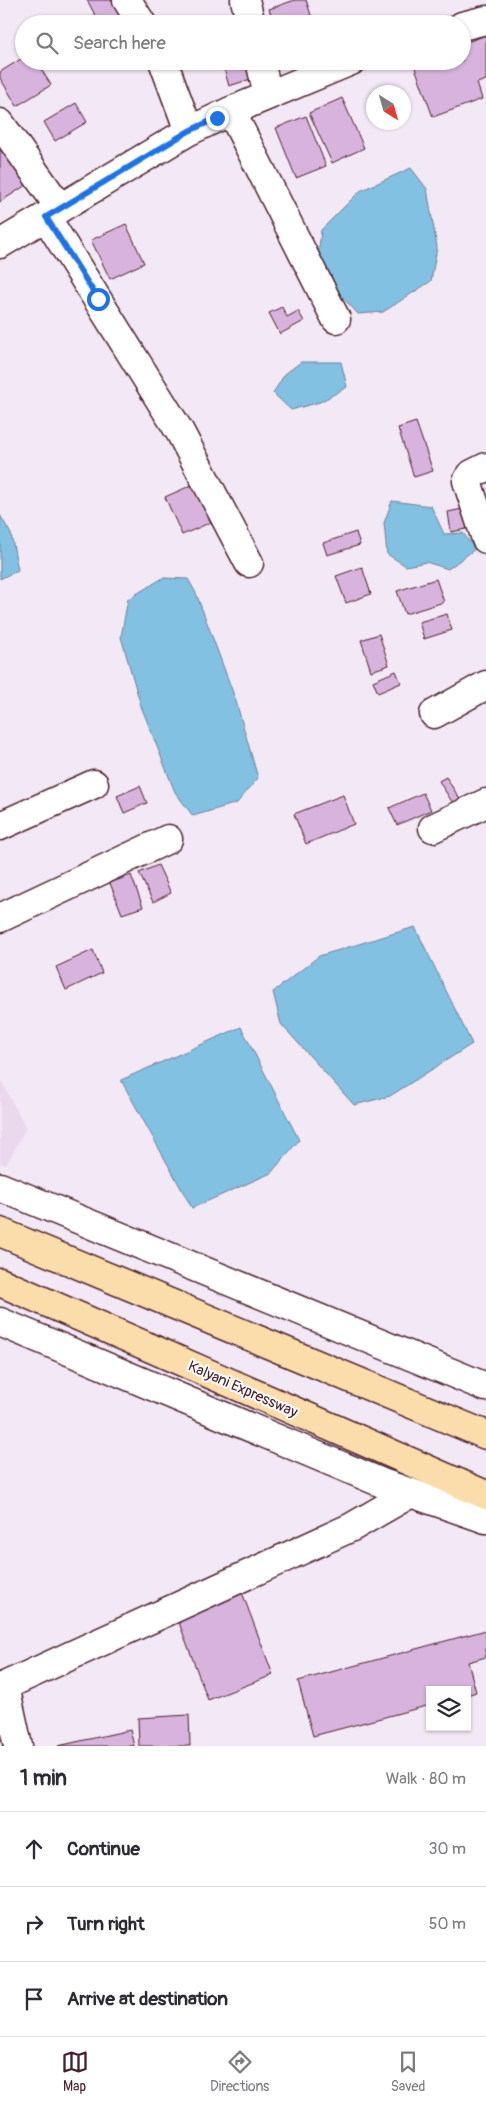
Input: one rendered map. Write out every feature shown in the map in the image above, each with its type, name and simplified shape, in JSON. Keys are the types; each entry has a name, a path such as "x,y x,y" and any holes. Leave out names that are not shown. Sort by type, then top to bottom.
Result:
{"highway":[{"path":"0,1232 486,1435"},
{"name":"Kalyani Expressway","path":"0,1282 486,1495"}],"street":[{"path":"127,0 136,15"},
{"path":"245,0 249,15"},
{"path":"471,24 486,20"},
{"path":"166,70 189,131"},
{"path":"262,70 268,95"},
{"path":"0,244 189,131 268,95 330,70"},
{"path":"232,111 336,319"},
{"path":"0,123 180,432 249,564"},
{"path":"486,467 472,474 467,481 486,539"},
{"path":"434,714 486,685"},
{"path":"0,826 94,784"},
{"path":"433,828 486,803"},
{"path":"0,918 168,839"},
{"path":"0,1187 486,1387"},
{"path":"0,1322 382,1483 486,1519"},
{"path":"18,1746 2,1687 352,1527 411,1493"}],"shaded area":[{"path":"0,1078 26,1128 6,1165 0,1163"}],"water":[{"path":"411,168 427,189 437,247 431,281 383,312 358,314 336,290 318,257 321,230 360,191"},
{"path":"301,362 341,362 347,387 320,402 291,410 273,393 285,374"},
{"path":"392,501 431,506 444,534 463,533 475,549 448,569 426,562 406,566 387,554 384,523"},
{"path":"0,515 11,534 18,570 0,579"},
{"path":"163,578 188,579 196,593 235,698 258,778 237,803 193,816 175,792 141,706 121,637 128,599"},
{"path":"415,927 472,1044 390,1096 354,1105 281,1024 273,992 319,956"},
{"path":"241,1027 299,1140 271,1173 192,1208 121,1080"}],"building":[{"path":"87,0 111,0 119,15 95,15"},
{"path":"295,0 306,0 311,15 271,15 269,9"},
{"path":"486,35 486,80 477,83 482,99 433,117 416,70 471,70 471,41"},
{"path":"15,63 15,70 42,70 51,85 17,106 0,78 0,72"},
{"path":"224,70 254,70 257,77 229,86"},
{"path":"342,98 364,148 332,163 309,113"},
{"path":"76,103 87,122 55,141 44,122"},
{"path":"306,116 326,166 296,178 276,128"},
{"path":"0,127 34,180 0,202"},
{"path":"126,224 144,263 110,279 91,240"},
{"path":"282,307 287,317 298,311 304,321 280,334 269,313"},
{"path":"416,422 433,471 414,477 398,428"},
{"path":"201,481 218,519 182,535 165,497"},
{"path":"467,508 471,528 451,532 448,512"},
{"path":"356,532 360,545 327,555 323,543"},
{"path":"362,567 371,594 346,603 336,576"},
{"path":"436,579 444,602 405,614 397,591"},
{"path":"447,614 452,630 424,639 419,622"},
{"path":"379,634 389,665 371,671 361,640"},
{"path":"396,671 401,683 378,693 373,681"},
{"path":"446,777 461,801 454,805 439,781"},
{"path":"140,786 147,803 124,813 117,796"},
{"path":"423,793 431,810 397,825 389,808"},
{"path":"343,795 354,824 306,844 294,814"},
{"path":"158,865 171,893 153,902 139,873"},
{"path":"131,875 143,907 122,914 110,883"},
{"path":"93,950 102,973 66,990 56,967"},
{"path":"240,1587 273,1675 208,1700 175,1612"},
{"path":"486,1630 486,1657 468,1662 476,1692 471,1694 471,1686 426,1686 426,1706 313,1736 298,1681"},
{"path":"189,1715 190,1746 139,1746 138,1718"},
{"path":"130,1730 134,1746 58,1746"}],"route":[{"path":"98,299 46,217 189,131 217,118"}]}
